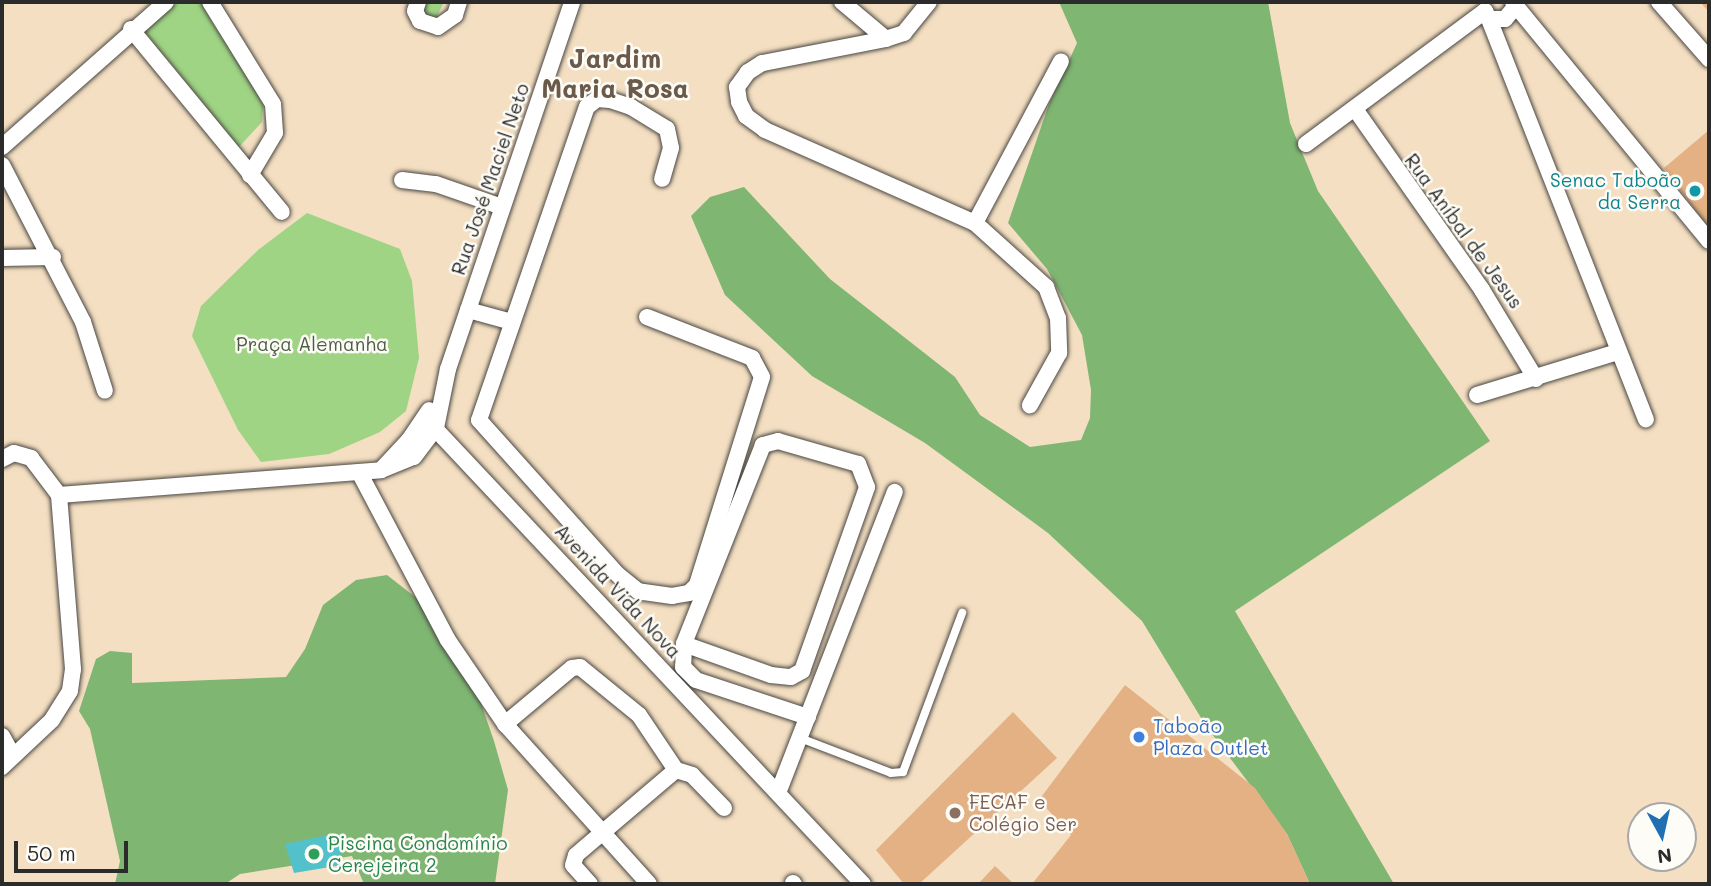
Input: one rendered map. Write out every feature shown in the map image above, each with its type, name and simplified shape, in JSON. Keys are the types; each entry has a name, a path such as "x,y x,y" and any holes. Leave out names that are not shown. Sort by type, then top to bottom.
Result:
{"street":[{"path":"2,147 131,29 166,2"},
{"path":"210,2 261,82 275,111 270,146 250,175"},
{"path":"418,2 415,11 420,22 438,27 454,15 459,2"},
{"name":"Rua José Maciel Neto","path":"59,495 381,470 414,457 431,424 572,2"},
{"path":"842,2 886,39"},
{"path":"929,2 904,33 886,39 762,63 747,72 737,87 746,116 765,130 975,223 1046,287 1058,318 1059,352 1030,405"},
{"path":"1659,2 1709,59"},
{"path":"1487,10 1505,19 1515,4 1709,241"},
{"path":"1306,144 1487,10"},
{"path":"1487,10 1646,419"},
{"path":"131,29 282,212"},
{"path":"975,223 1060,61"},
{"path":"647,317 752,358 762,377 696,585 689,593 672,596 638,591 618,575 482,426 481,411 587,107 597,99 610,100 631,107 667,129 671,148 662,179"},
{"name":"Rua Aníbal de Jesus","path":"1355,109 1482,290 1536,379"},
{"path":"2,165 53,257 83,322 105,391"},
{"path":"402,180 436,184 502,207"},
{"path":"2,258 53,257"},
{"path":"468,310 512,322"},
{"path":"1477,395 1618,352"},
{"name":"Avenida Vida Nova","path":"431,424 863,884"},
{"path":"684,644 771,675 791,677 802,671 867,487 858,464 778,441 763,445 684,644 683,667 696,680 808,717"},
{"path":"2,459 19,452 31,458 59,495 72,639 70,691 52,720 7,761"},
{"path":"359,472 448,640 505,724 649,884"},
{"path":"778,793 895,492"},
{"path":"505,724 572,668 580,667 639,715 676,770 692,775 724,808"},
{"path":"2,736 7,761"},
{"path":"590,884 573,865 576,855 676,770"}],"lane":[{"path":"800,738 891,773 903,772 962,613"}],"green space":[{"path":"178,2 201,2 264,94 262,122 239,147 144,31"},
{"path":"426,2 444,2 436,18 420,16"},
{"path":"1059,2 1268,2 1290,123 1318,191 1490,441 1235,611 1394,884 1310,884 1287,834 1206,726 1142,621 1048,533 925,443 812,376 725,295 691,216 710,197 744,187 830,279 955,377 980,415 1030,447 1081,440 1090,418 1091,390 1082,335 1047,269 1008,223 1049,104 1077,43"},
{"name":"Praça Alemanha","path":"307,213 400,249 412,281 419,358 406,411 380,432 329,454 261,462 238,430 192,336 201,306 258,250"},
{"path":"387,575 419,600 472,677 508,790 495,884 364,884 352,856 240,874 225,884 115,884 120,861 90,729 79,711 96,659 110,651 132,653 132,683 286,677 305,649 323,605 356,580"}],"water":[{"name":"Piscina Condomínio Cerejeira 2","path":"338,833 342,865 294,873 285,844"}],"building":[{"path":"1700,2 1709,2 1709,12"},
{"name":"Senac Taboão da Serra","path":"1709,130 1709,229 1664,168"},
{"name":"Taboão Plaza Outlet","path":"1125,685 1255,788 1287,834 1310,884 1032,884 1071,835 1039,800"},
{"name":"FECAF e Colégio Ser","path":"1013,712 1057,758 919,884 904,884 876,850"},
{"path":"995,866 1014,884 978,884"}],"place":[{"name":"Senac Taboão da Serra","path":"1695,191"},
{"name":"Taboão Plaza Outlet","path":"1139,737"},
{"name":"FECAF e Colégio Ser","path":"955,813"},
{"name":"Piscina Condomínio Cerejeira 2","path":"314,854"}],"district":[{"name":"Jardim Maria Rosa","path":"615,74"}]}
